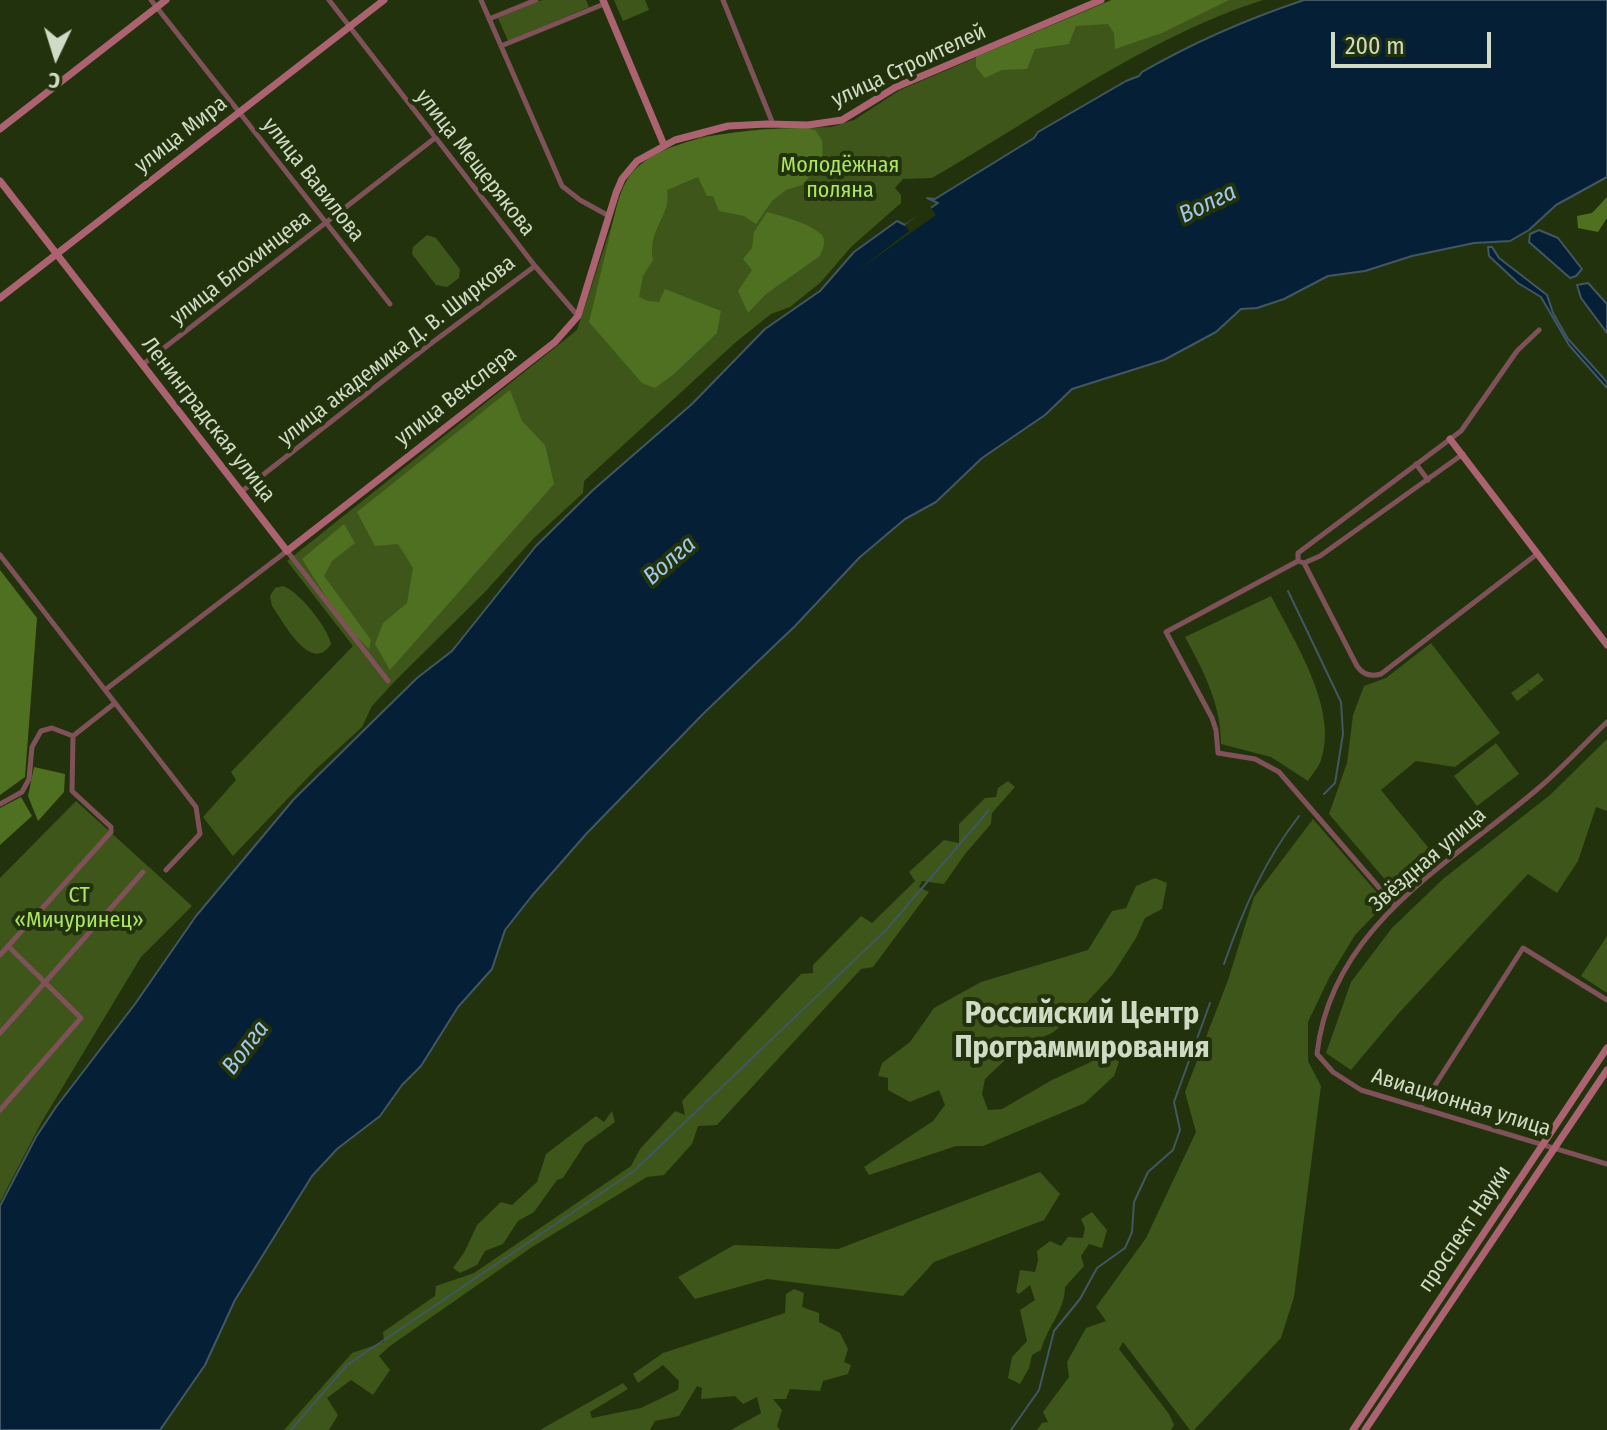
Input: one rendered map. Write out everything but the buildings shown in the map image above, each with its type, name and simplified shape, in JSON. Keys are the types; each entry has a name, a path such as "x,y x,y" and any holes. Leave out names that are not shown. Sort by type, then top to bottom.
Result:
{"street":[{"path":"0,129 154,4 166,0"},
{"name":"улица Мещерякова","path":"329,0 535,266 578,316"},
{"name":"улица Мира","path":"0,298 384,0"},
{"path":"481,0 562,186 609,216"},
{"path":"489,19 536,0"},
{"path":"723,0 773,124"},
{"name":"улица Строителей","path":"773,124 808,125 842,120 896,87 1101,0"},
{"path":"501,46 603,2 664,145"},
{"name":"улица Вавилова","path":"154,4 390,304"},
{"name":"улица Векслера","path":"105,690 555,342 578,316 616,193 628,170 664,145 724,127 773,124"},
{"name":"улица Блохинцева","path":"142,365 435,138"},
{"name":"Ленинградская улица","path":"0,181 388,681"},
{"name":"улица академика Д. В. Ширкова","path":"241,492 535,266"},
{"path":"1538,553 1375,676 1360,671 1298,553 1461,431 1517,351 1539,330"},
{"path":"1450,439 1607,645"},
{"path":"1395,906 1279,772 1255,759 1218,753 1212,718 1166,632 1301,562 1320,556 1463,454"},
{"path":"1416,464 1428,480"},
{"path":"0,555 199,814 200,834 166,870"},
{"path":"73,736 115,703"},
{"name":"Звёздная улица","path":"1317,1054 1320,1025 1334,988 1359,946 1395,906 1541,786 1607,722"},
{"path":"0,804 22,792 29,779 32,747 41,731 52,728 73,736"},
{"path":"1,952 9,947 111,832 111,827 72,791 73,736"},
{"path":"0,1033 143,872"},
{"path":"0,1110 81,1018 47,981 9,947"},
{"path":"1421,1107 1523,948 1607,1000"},
{"name":"проспект Науки","path":"1353,1430 1607,1048"},
{"name":"Авиационная улица","path":"1317,1054 1333,1072 1361,1090 1607,1164"},
{"name":"проспект Науки","path":"1365,1430 1607,1070"}],"green space":[{"path":"542,0 586,0 589,7 508,41 498,18"},
{"path":"614,0 645,0 649,10 623,21"},
{"name":"Молодёжная поляна","path":"1111,0 1263,0 1176,35 1134,57 932,178 903,179 895,188 901,195 901,203 851,247 821,282 790,307 771,314 736,342 584,481 583,493 534,538 484,593 397,679 372,706 362,727 314,771 233,856 203,817 236,780 231,772 353,646 287,561 577,330 625,184 640,166 700,137 763,129 831,127 854,120 900,90"},
{"path":"1112,0 1229,0 1162,33 1115,49 1114,33 1108,24 1076,26 1069,44 1035,49 1027,69 1002,70 985,78 976,67 976,57"},
{"path":"815,130 822,140 823,162 802,185 786,190 772,201 756,224 744,216 719,211 713,196 707,196 698,177 667,190 666,207 653,239 653,260 643,276 639,297 659,302 665,289 721,311 717,333 674,374 655,388 642,383 589,322 616,208 627,180 641,164 683,143 735,132"},
{"path":"1607,197 1607,218 1598,232 1578,228 1577,216 1592,213"},
{"path":"767,212 813,228 823,237 824,244 820,256 766,294 748,313 738,291 752,270 743,259 752,248 754,232"},
{"path":"427,235 436,238 460,269 459,278 447,287 436,285 412,254 413,247"},
{"path":"510,390 522,421 545,445 554,484 390,670 375,644 383,623 407,603 413,568 398,544 375,546 357,512"},
{"path":"344,524 355,543 332,561 324,576 371,640 369,649 342,622 302,559"},
{"path":"0,570 37,618 25,777 0,795"},
{"path":"283,586 304,602 329,637 331,644 323,652 315,654 298,643 272,606 270,596 275,588"},
{"path":"1271,596 1311,675 1324,719 1325,740 1321,760 1308,781 1271,757 1221,744 1215,702 1185,637"},
{"path":"1431,643 1500,733 1455,767 1416,761 1381,790 1436,857 1394,890 1329,814 1347,763 1353,715 1364,686 1386,678"},
{"path":"1538,673 1544,680 1530,691 1527,689 1529,692 1517,701 1511,693"},
{"path":"1607,739 1607,811 1596,807 1578,861 1557,893 1528,874 1398,1014 1351,1070 1326,1053 1351,982 1392,928 1443,879 1550,795"},
{"path":"1496,743 1519,774 1477,806 1454,776"},
{"path":"34,767 65,774 64,792 38,821 28,796"},
{"path":"1008,781 1015,787 992,813 991,824 944,884 922,881 919,887 929,892 873,967 861,969 717,1125 698,1126 692,1144 664,1175 647,1177 532,1247 390,1346 379,1356 390,1370 373,1395 351,1380 327,1398 338,1415 329,1430 284,1430 352,1353 384,1342 383,1332 435,1296 436,1286 474,1273 631,1166 640,1149 675,1111 685,1115 682,1101 801,974 813,973 813,965 861,916 872,923 915,881 909,872 944,840 959,843 959,824 985,798 996,797 998,788"},
{"path":"21,797 32,816 0,845 0,808"},
{"name":"СТ «Мичуринец»","path":"76,801 192,906 141,957 41,1123 0,1202 0,878"},
{"path":"1313,819 1386,903 1355,935 1329,978 1308,1022 1308,1061 1321,1086 1294,1297 1281,1338 1194,1430 1190,1430 1123,1342 1119,1349 1169,1414 1174,1425 1171,1430 1037,1430 1042,1423 1048,1422 1043,1412 1069,1377 1067,1362 1086,1328 1106,1321 1096,1307 1146,1238 1196,1132 1185,1092 1228,980 1254,897"},
{"path":"1155,878 1167,883 1162,909 1145,918 1113,974 1076,1014 1052,1033 1019,1047 985,1079 982,1094 988,1110 1002,1109 1052,1080 1108,1054 1119,1062 1114,1076 1085,1103 983,1146 956,1146 869,1175 864,1167 933,1121 945,1105 939,1090 910,1102 888,1090 888,1078 878,1076 882,1063 910,1042 934,1008 981,982 1088,950 1112,911 1126,908 1136,886"},
{"path":"1607,936 1607,993 1581,976"},
{"path":"612,1111 615,1122 585,1144 563,1178 557,1180 534,1212 518,1221 503,1244 485,1251 477,1265 460,1273 453,1268 477,1225 501,1202 512,1205 537,1182 546,1154 596,1116 604,1122"},
{"path":"1040,1172 1060,1194 1044,1220 934,1262 903,1296 767,1279 695,1299 678,1277 734,1245 838,1249"},
{"path":"1092,1212 1107,1230 1102,1248 1089,1244 1081,1256 1084,1266 1065,1287 1059,1311 1041,1350 1032,1355 1020,1384 1008,1378 1012,1357 1027,1341 1020,1310 1035,1300 1030,1285 1019,1294 1016,1292 1020,1270 1035,1272 1037,1251 1050,1241 1061,1246 1068,1237 1083,1238 1085,1228 1081,1219"},
{"path":"794,1289 804,1293 802,1307 819,1313 819,1322 840,1333 848,1349 844,1362 851,1365 848,1374 823,1381 820,1391 790,1389 786,1399 773,1399 782,1410 777,1426 780,1430 731,1430 761,1413 757,1397 743,1404 735,1396 701,1399 702,1388 697,1386 679,1416 655,1421 650,1430 540,1430 623,1383 628,1389 590,1412 592,1418 641,1408 678,1390 679,1381 663,1365 638,1383 633,1374 663,1353 785,1313 786,1294"}],"water":[{"name":"Волга","path":"1304,0 1607,0 1607,177 1556,205 1529,230 1510,241 1474,243 1412,256 1365,271 1328,276 1284,299 1257,308 1241,309 1216,332 1164,360 1072,389 1045,415 982,458 936,502 905,519 860,557 587,833 531,897 505,930 492,969 458,1007 421,1066 402,1085 380,1116 337,1149 312,1176 235,1300 205,1365 160,1430 0,1430 0,1206 36,1137 56,1107 135,1004 196,916 294,799 417,678 452,651 536,546 593,490 692,404 765,329 820,291 854,252 897,221 905,225 938,203 927,198 935,199 1034,138 1038,132 1142,72 1221,32"},
{"path":"1539,230 1558,238 1582,269 1576,276 1570,278 1529,242 1530,234"},
{"path":"1488,247 1492,247 1499,258 1547,295 1568,339 1607,382 1607,388 1569,345 1541,297 1518,283 1489,256"},
{"path":"1588,283 1607,304 1607,333 1581,298 1577,285"}],"pier":[{"path":"930,206 936,215 857,271 909,231 905,225"}],"waterway":[{"path":"1288,591 1341,702 1343,734 1335,783 1324,794"},
{"path":"291,1430 347,1365 634,1171 886,930 989,810"},
{"path":"1224,964 1256,887 1299,816"},
{"path":"1011,1430 1039,1390 1054,1331 1080,1299 1097,1268 1125,1248 1132,1232 1134,1202 1148,1172 1173,1150 1180,1130 1174,1102 1210,1003"}],"district":[{"name":"Российский Центр Программирования","path":"1082,1032"}]}
